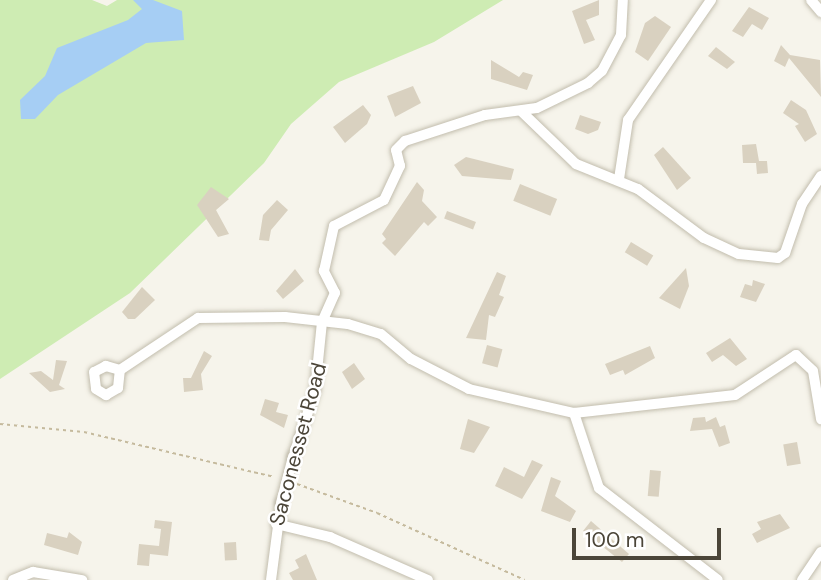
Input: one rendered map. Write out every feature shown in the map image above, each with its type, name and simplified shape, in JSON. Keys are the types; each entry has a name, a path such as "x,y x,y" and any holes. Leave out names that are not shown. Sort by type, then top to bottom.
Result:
{"street":[{"name":"Saconesset Road","path":"271,580 276,524 293,457 315,391 322,322 335,293 324,271 333,227 384,200 398,173 396,150 401,144 444,125 522,112 570,93 602,71 621,35 623,0"},
{"path":"619,179 628,120 711,0"},
{"path":"811,0 821,12"},
{"path":"522,112 576,164 619,179 713,242 739,254 782,255 802,204 821,176"},
{"path":"120,370 198,318 245,315 322,322 381,334 411,359 469,389 574,413 735,396 796,355 813,371 821,419"},
{"path":"574,413 599,488 718,580"},
{"path":"276,524 330,537 428,580"},
{"path":"802,580 821,552"},
{"path":"13,580 33,572 82,580"}],"path":[{"path":"0,424 84,432 285,479 377,513 525,580"}],"green space":[{"path":"0,0 92,0 107,6 117,0 503,0 434,42 339,82 291,124 264,163 130,293 0,379"}],"water":[{"path":"133,0 153,0 182,11 184,40 146,43 58,95 35,119 21,119 20,100 45,76 57,48 128,20 142,9"}],"building":[{"path":"599,0 599,15 586,20 595,40 584,44 572,11"},
{"path":"749,7 769,18 762,30 752,24 743,37 732,31"},
{"path":"655,16 671,27 648,61 635,52 645,23"},
{"path":"781,45 790,55 820,60 821,97 789,58 785,67 774,61"},
{"path":"716,47 735,62 727,69 708,56"},
{"path":"491,60 519,77 523,72 533,75 527,90 491,79"},
{"path":"413,86 421,103 395,117 387,96"},
{"path":"791,100 806,110 817,134 805,142 795,126 799,124 783,113"},
{"path":"363,105 371,115 367,124 345,143 333,127"},
{"path":"580,115 601,122 598,130 588,134 575,129"},
{"path":"756,144 759,161 767,161 768,173 757,174 756,163 743,163 742,145"},
{"path":"663,147 691,178 677,190 654,155"},
{"path":"466,157 514,169 511,180 462,176 454,165"},
{"path":"417,182 424,190 422,201 437,217 428,226 424,222 395,256 382,243 386,239 382,234"},
{"path":"520,184 557,199 550,216 513,201"},
{"path":"211,187 229,199 216,210 229,234 218,237 197,205"},
{"path":"277,200 288,210 271,230 269,241 259,240 263,215"},
{"path":"447,211 476,222 473,230 444,218"},
{"path":"631,242 653,255 647,266 625,252"},
{"path":"686,268 689,286 680,309 659,298"},
{"path":"295,269 304,281 283,299 276,291"},
{"path":"497,272 506,276 499,295 504,297 495,317 489,315 486,340 466,338"},
{"path":"753,280 765,284 756,302 740,297 745,284 752,286"},
{"path":"142,287 155,300 135,319 128,319 122,312"},
{"path":"730,338 747,359 736,366 723,355 712,362 706,353"},
{"path":"487,345 502,349 498,367 482,363"},
{"path":"650,346 655,358 625,375 623,370 610,375 605,364"},
{"path":"204,351 212,356 201,374 203,390 184,392 183,378 191,378"},
{"path":"56,360 67,361 59,385 65,389 50,392 29,373 41,371 53,380"},
{"path":"354,363 365,379 352,389 342,372"},
{"path":"265,399 279,403 276,412 288,415 284,428 260,415"},
{"path":"705,417 706,422 716,417 720,427 725,425 730,443 719,447 712,429 690,431 693,418"},
{"path":"468,419 490,427 474,453 460,449"},
{"path":"797,442 801,464 787,466 783,444"},
{"path":"532,460 543,465 522,499 495,486 504,467 524,477"},
{"path":"650,470 661,471 659,497 648,496"},
{"path":"551,477 561,481 555,496 576,511 570,522 541,511"},
{"path":"780,514 790,528 757,543 752,534 761,529 757,522"},
{"path":"155,520 172,522 168,556 150,554 149,566 137,565 139,544 159,546 161,529 154,528"},
{"path":"591,521 629,554 622,562 583,531"},
{"path":"69,532 82,542 78,555 44,545 47,533 67,538"},
{"path":"236,542 237,560 225,561 224,543"},
{"path":"306,554 317,580 293,580 289,573 299,568 295,560"}]}
